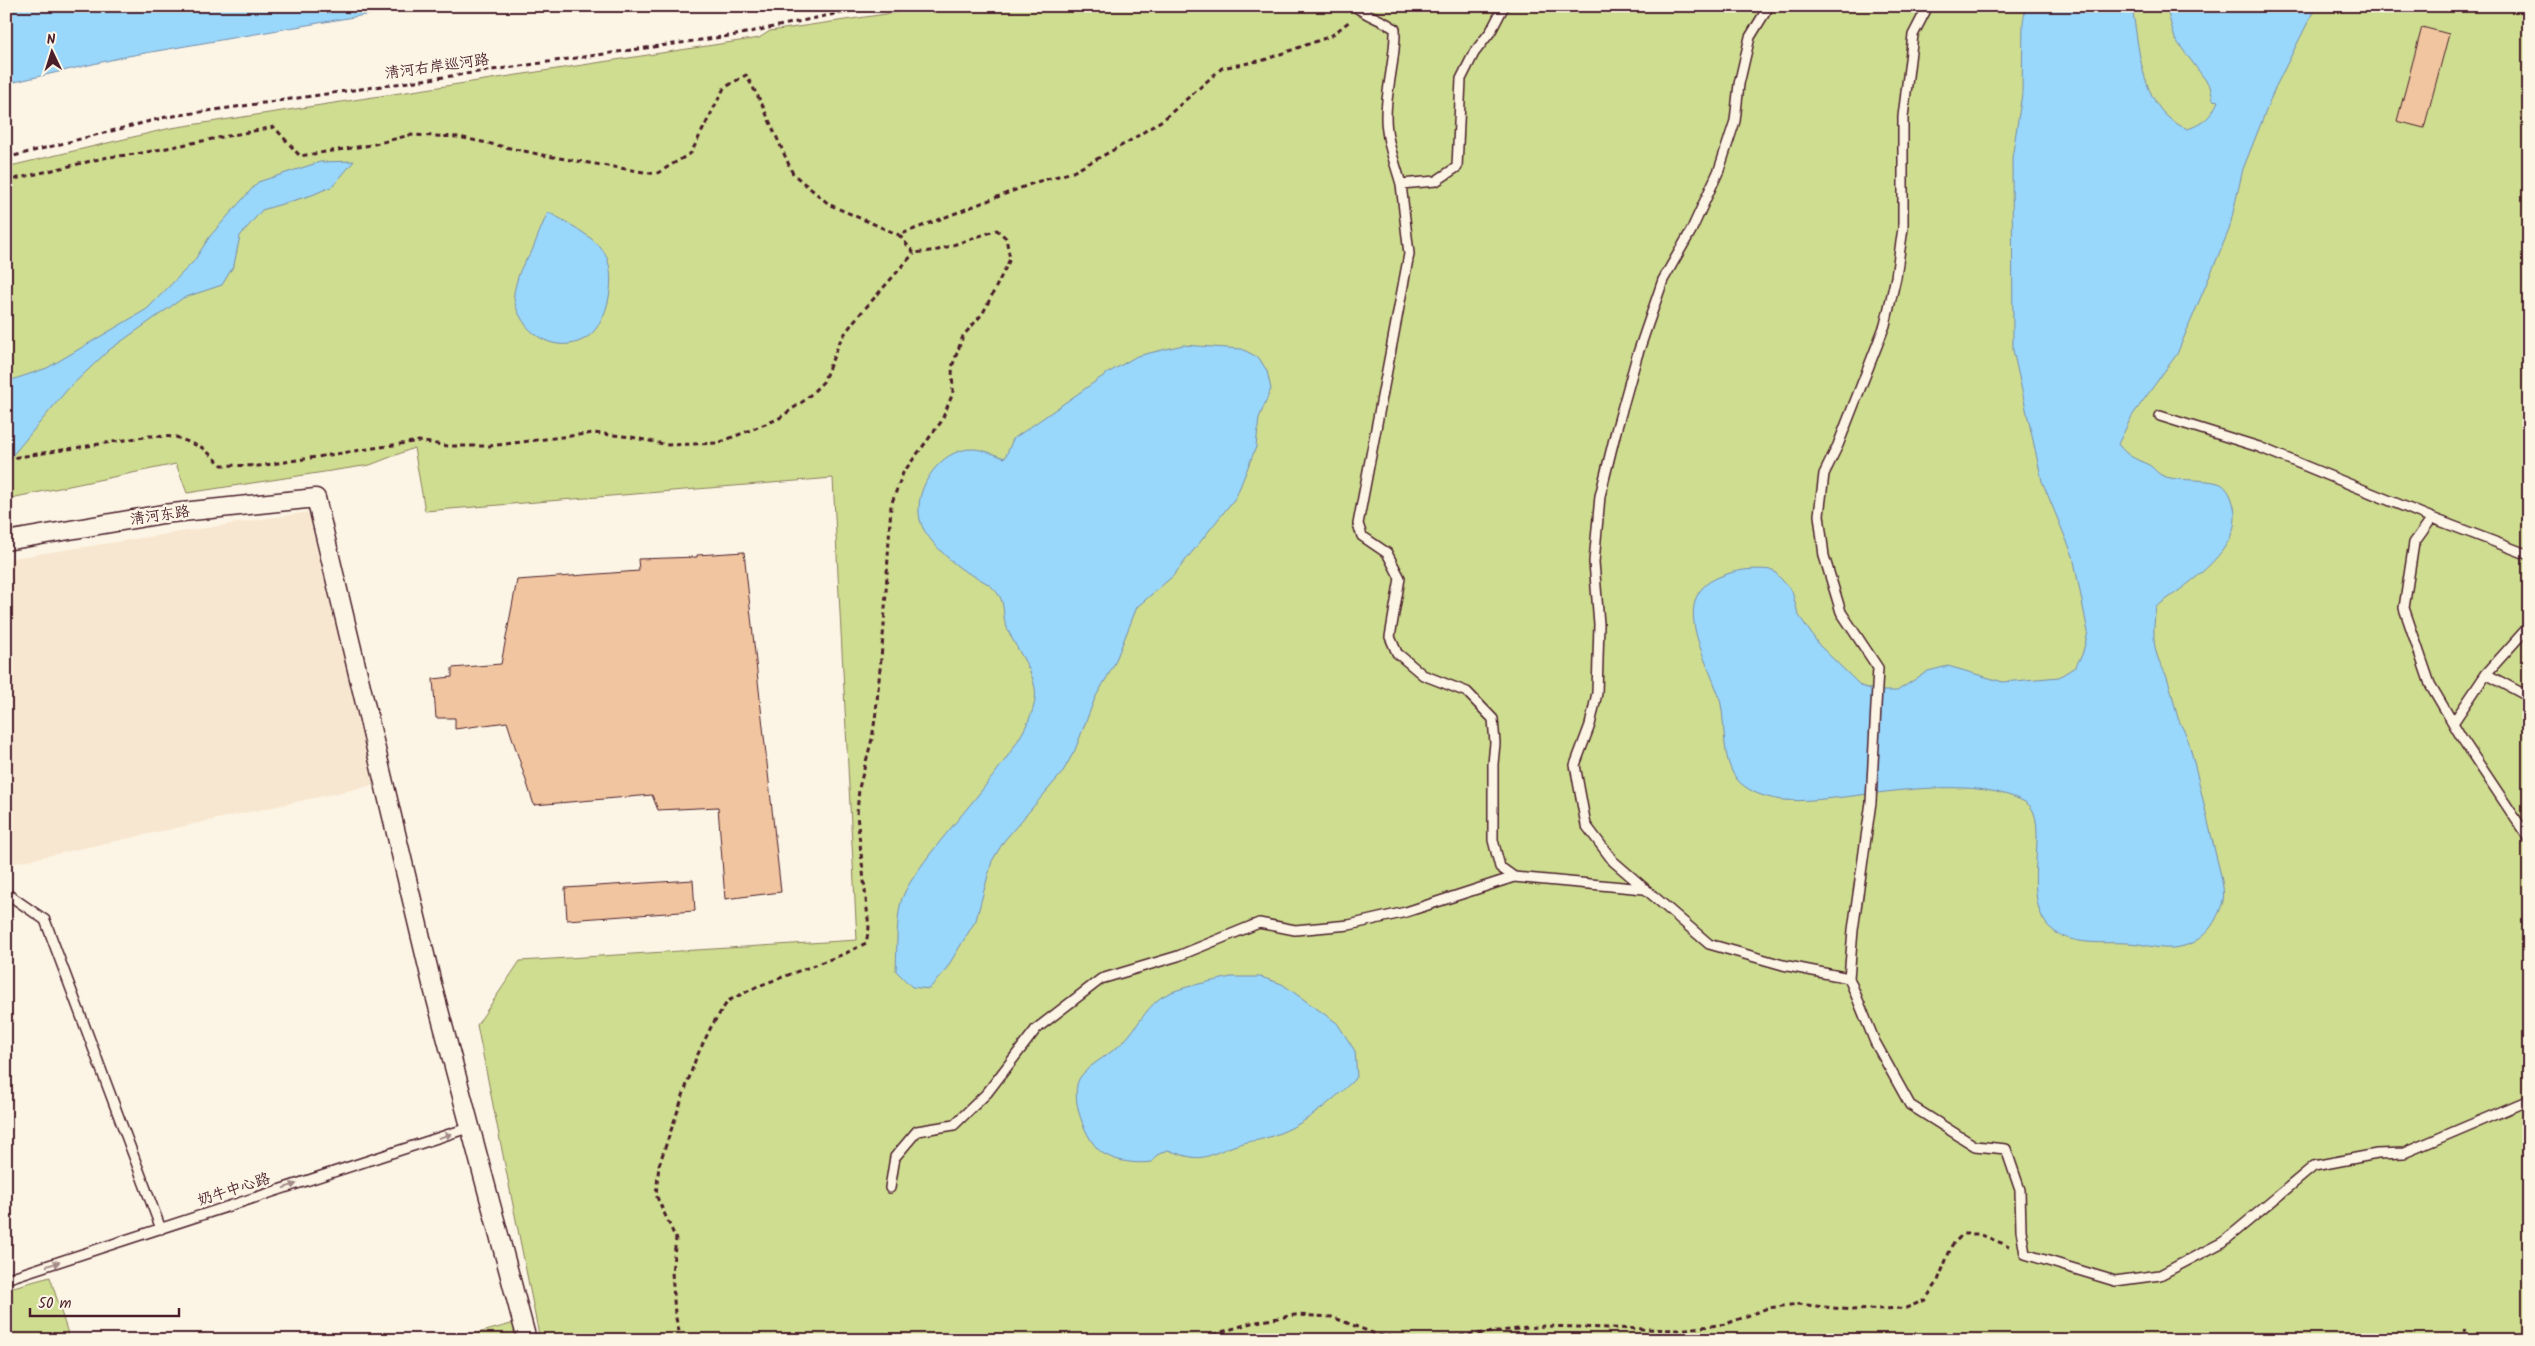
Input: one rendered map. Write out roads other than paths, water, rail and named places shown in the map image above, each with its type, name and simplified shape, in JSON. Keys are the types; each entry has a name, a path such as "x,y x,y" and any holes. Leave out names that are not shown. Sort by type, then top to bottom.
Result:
{"street":[{"name":"清河东路","path":"6,541 164,514 316,498 432,984 471,1128"},
{"path":"471,1128 527,1340"}],"lane":[{"path":"1401,184 1436,180 1457,167 1462,78 1474,53 1491,31 1504,6"},
{"path":"1769,6 1750,37 1739,84 1736,121 1719,170 1691,231 1663,280 1657,297 1637,356 1600,496 1594,562 1599,624 1597,693 1590,725 1575,765 1586,825 1613,861 1709,944 1782,965 1849,978"},
{"path":"1928,6 1913,35 1903,117 1903,228 1896,277 1885,325 1838,445 1824,474 1819,514 1820,536 1829,580 1841,612 1878,668 1871,802 1853,930 1849,978 1875,1042 1910,1105 1975,1146 2006,1149 2020,1190 2021,1230 2025,1254 2115,1281 2160,1275 2223,1242 2314,1166 2377,1154 2404,1153 2529,1100"},
{"path":"1358,9 1382,20 1395,29 1395,46 1386,117 1391,152 1401,184 1409,254 1358,524 1362,536 1387,553 1400,578 1390,637 1397,653 1422,675 1467,692 1493,719 1496,743 1493,764 1493,840 1500,867 1514,877"},
{"path":"2160,416 2259,447 2432,518 2529,555"},
{"path":"2432,518 2414,542 2404,608 2430,684 2453,723 2529,839"},
{"path":"2453,723 2486,674 2529,626"},
{"path":"2486,674 2529,697"},
{"path":"890,1188 895,1156 917,1131 954,1125 987,1093 1036,1029 1100,979 1178,956 1259,923 1295,930 1349,925 1406,912 1514,877 1644,889"},
{"path":"6,893 45,920 161,1229"},
{"name":"奶牛中心路","path":"6,1279 471,1128"}],"water":[{"path":"6,6 417,6 128,56 6,84"},
{"path":"2026,6 2129,6 2133,13 2141,64 2152,96 2161,110 2173,121 2188,129 2206,119 2218,101 2213,100 2210,86 2175,39 2166,6 2316,6 2275,88 2243,169 2229,230 2177,354 2132,416 2118,444 2128,455 2150,466 2161,475 2221,484 2231,497 2235,519 2231,535 2223,550 2211,564 2183,588 2156,607 2155,613 2155,649 2169,682 2178,718 2189,743 2219,867 2224,896 2216,919 2210,928 2196,941 2180,947 2163,948 2133,943 2087,942 2065,937 2055,932 2043,919 2037,902 2035,883 2037,825 2033,811 2025,802 2006,794 1961,788 1936,788 1819,800 1780,800 1755,793 1744,786 1736,778 1727,758 1720,700 1701,651 1693,616 1695,600 1703,587 1719,577 1733,572 1752,569 1773,570 1792,591 1798,614 1819,645 1861,686 1877,691 1897,691 1928,671 1948,666 2003,682 2059,677 2075,667 2082,655 2088,632 2073,556 2042,481 2013,350 2012,158 2022,94 2023,22"},
{"path":"354,161 333,186 312,195 262,210 240,236 234,265 222,285 183,298 109,350 67,390 12,456 6,456 6,382 47,368 147,309 194,261 210,236 258,182 320,162"},
{"path":"548,212 593,240 604,252 610,273 609,298 600,322 586,338 570,344 553,343 537,336 525,324 514,301 519,273 531,253"},
{"path":"1183,345 1242,349 1259,358 1267,371 1271,389 1259,418 1256,447 1236,497 1173,576 1137,607 1114,665 1095,698 1075,750 1062,773 1004,841 992,861 976,920 945,971 929,989 912,987 896,971 898,922 903,896 935,848 981,791 1021,735 1033,709 1035,688 1030,671 1008,630 1003,606 996,592 987,583 955,564 925,532 919,514 923,488 929,476 948,456 960,451 977,449 1005,458 1013,439 1106,374 1137,356"},
{"path":"1231,977 1261,977 1282,984 1337,1023 1355,1051 1357,1077 1337,1096 1304,1121 1266,1138 1243,1143 1205,1157 1191,1157 1168,1150 1157,1155 1152,1162 1140,1163 1121,1161 1104,1154 1091,1140 1080,1118 1076,1094 1077,1084 1081,1076 1125,1040 1149,1008 1165,995 1183,988"}]}
